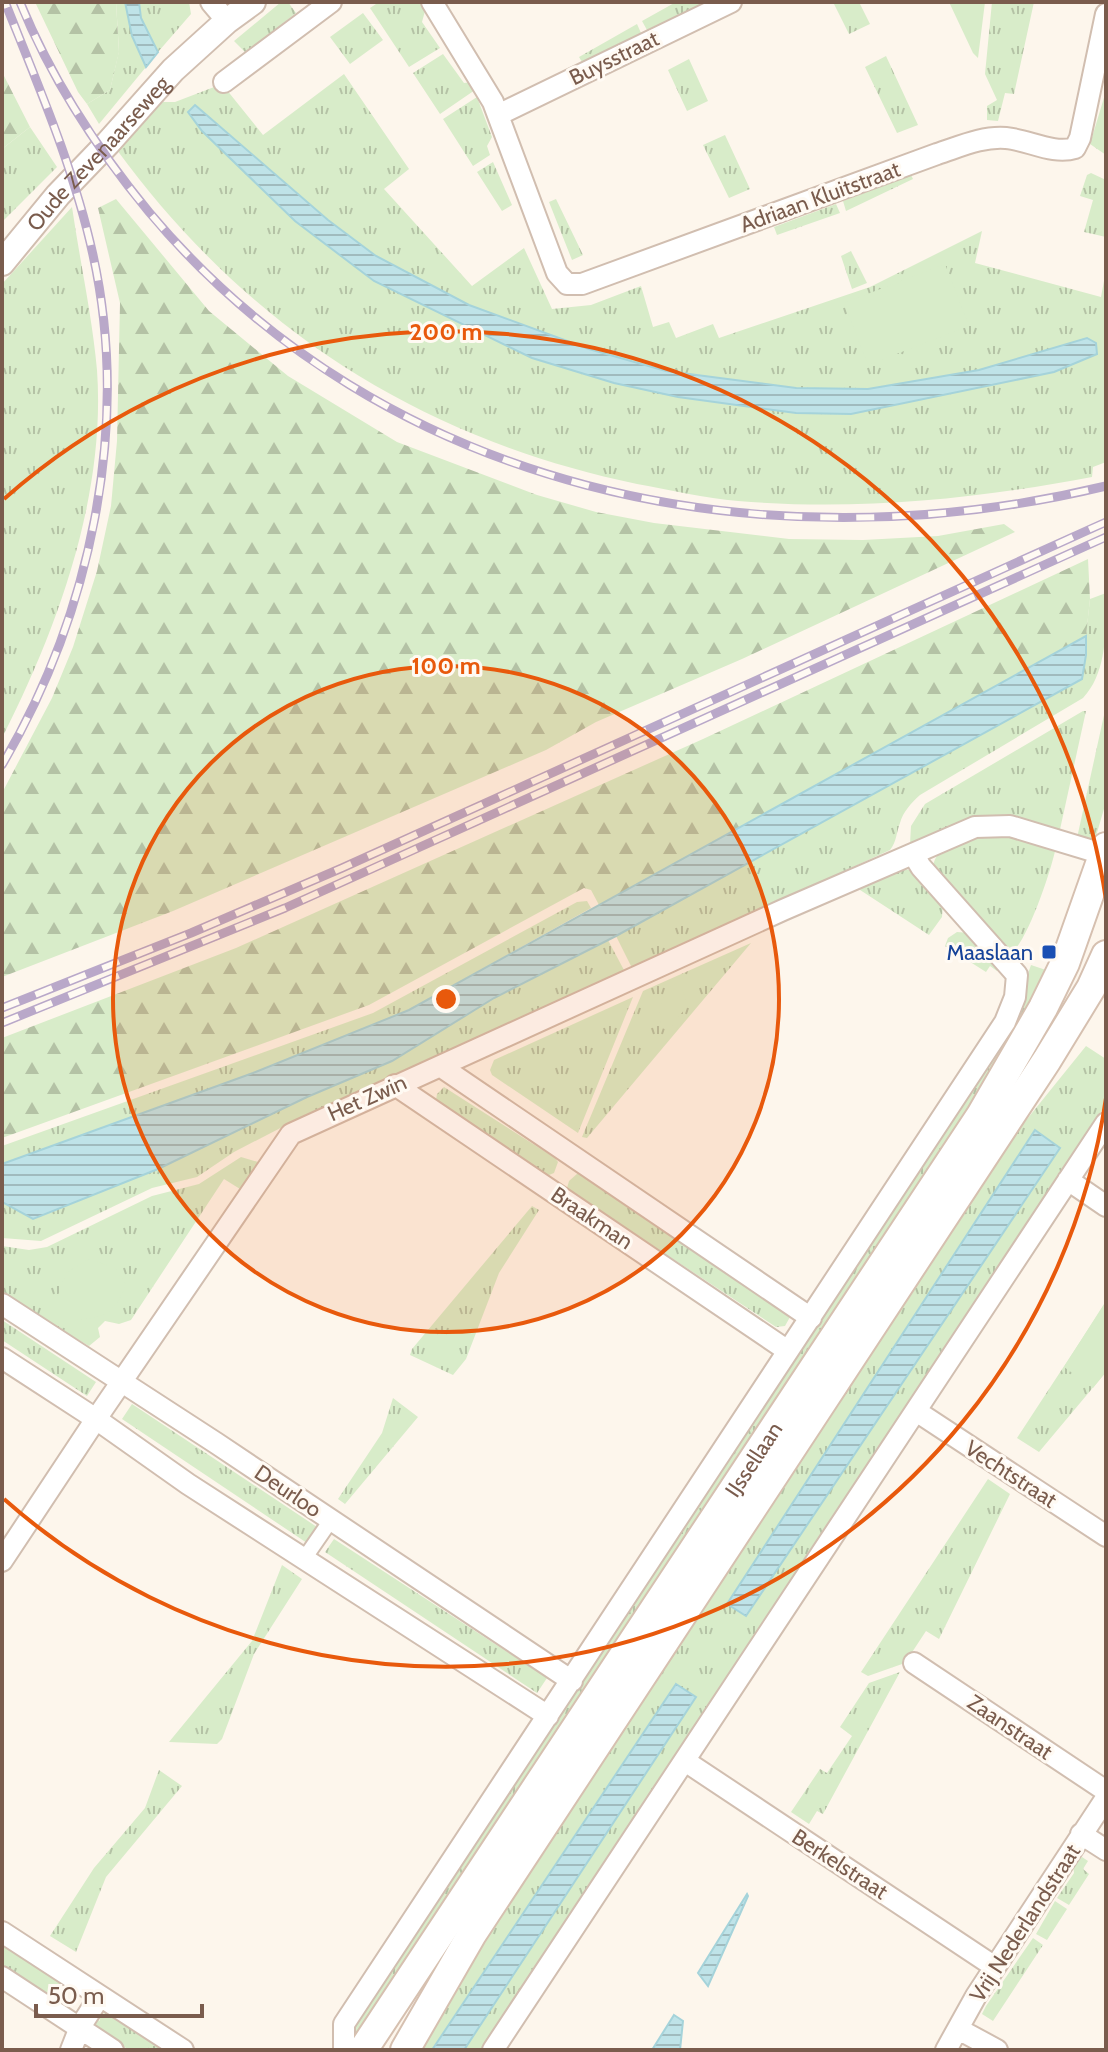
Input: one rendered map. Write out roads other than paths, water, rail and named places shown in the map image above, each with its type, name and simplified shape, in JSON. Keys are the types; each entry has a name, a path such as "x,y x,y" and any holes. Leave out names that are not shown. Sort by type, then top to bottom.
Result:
{"main road":[{"name":"IJssellaan","path":"363,2050 981,1115 1043,1008 1065,963 1105,852"},
{"name":"IJssellaan","path":"405,2050 472,1934 1047,1060 1091,988 1106,955"}],"street":[{"path":"211,2 227,21"},
{"name":"Oude Zevenaarseweg","path":"2,263 58,195 173,70 253,2"},
{"path":"224,82 331,2"},
{"path":"432,2 477,72 498,115"},
{"name":"Buysstraat","path":"498,115 731,2"},
{"name":"Adriaan Kluitstraat","path":"498,115 557,273 567,284 597,280 984,139 1009,138 1065,151 1075,148 1080,138 1106,14"},
{"name":"Het Zwin","path":"2,1561 291,1134 975,827 998,825 1105,852"},
{"name":"IJssellaan","path":"344,2050 344,2024 998,1033 1015,997 1017,975 910,855"},
{"name":"Braakman","path":"440,1066 811,1318"},
{"name":"Braakman","path":"395,1085 788,1351"},
{"path":"493,2050 1106,1123"},
{"path":"1068,1180 1106,1206"},
{"name":"Deurloo","path":"2,1304 572,1681"},
{"path":"2,1358 188,1484 548,1716"},
{"name":"Vechtstraat","path":"916,1411 1106,1536"},
{"path":"304,1559 331,1520"},
{"name":"Zaanstraat","path":"914,1663 1106,1791"},
{"name":"Berkelstraat","path":"685,1761 995,1967"},
{"name":"Vrij Nederlandstraat","path":"946,2050 960,2030 976,1996 1106,1798"},
{"path":"1081,1834 1106,1850"},
{"path":"2,1932 183,2050"},
{"path":"2,1977 113,2050"},
{"path":"71,2050 80,2027 100,1996"},
{"path":"960,2030 997,2050"}],"water":[{"path":"125,2 139,2 141,18 158,52 146,67 132,36"},
{"path":"195,105 328,220 376,256 469,305 589,349 666,371 796,388 868,389 979,370 1087,338 1096,343 1097,354 1054,372 851,414 796,413 678,397 614,383 532,358 374,281 295,221 202,131 188,112"},
{"path":"1086,636 1082,679 616,936 494,998 392,1061 307,1097 158,1169 33,1219 2,1202 2,1164 253,1073 409,1010"},
{"path":"1035,1130 1060,1148 746,1616 727,1604"},
{"path":"676,1684 696,1697 464,2050 432,2050"},
{"path":"748,1896 708,1986 698,1973"},
{"path":"674,2015 683,2021 680,2050 652,2050"}],"railway":[{"path":"2,765 33,707 59,646 79,583 95,518 104,452 107,386 104,320 85,223 54,127 5,2"},
{"path":"20,2 61,85 111,163 149,212 243,308 349,385 464,444 586,485 714,510 844,518 975,510 1106,486"},
{"path":"2,1008 191,933 342,868 1106,522"},
{"path":"2,1023 285,908 1106,537"}],"place":[{"name":"Maaslaan","path":"1049,952"}]}
